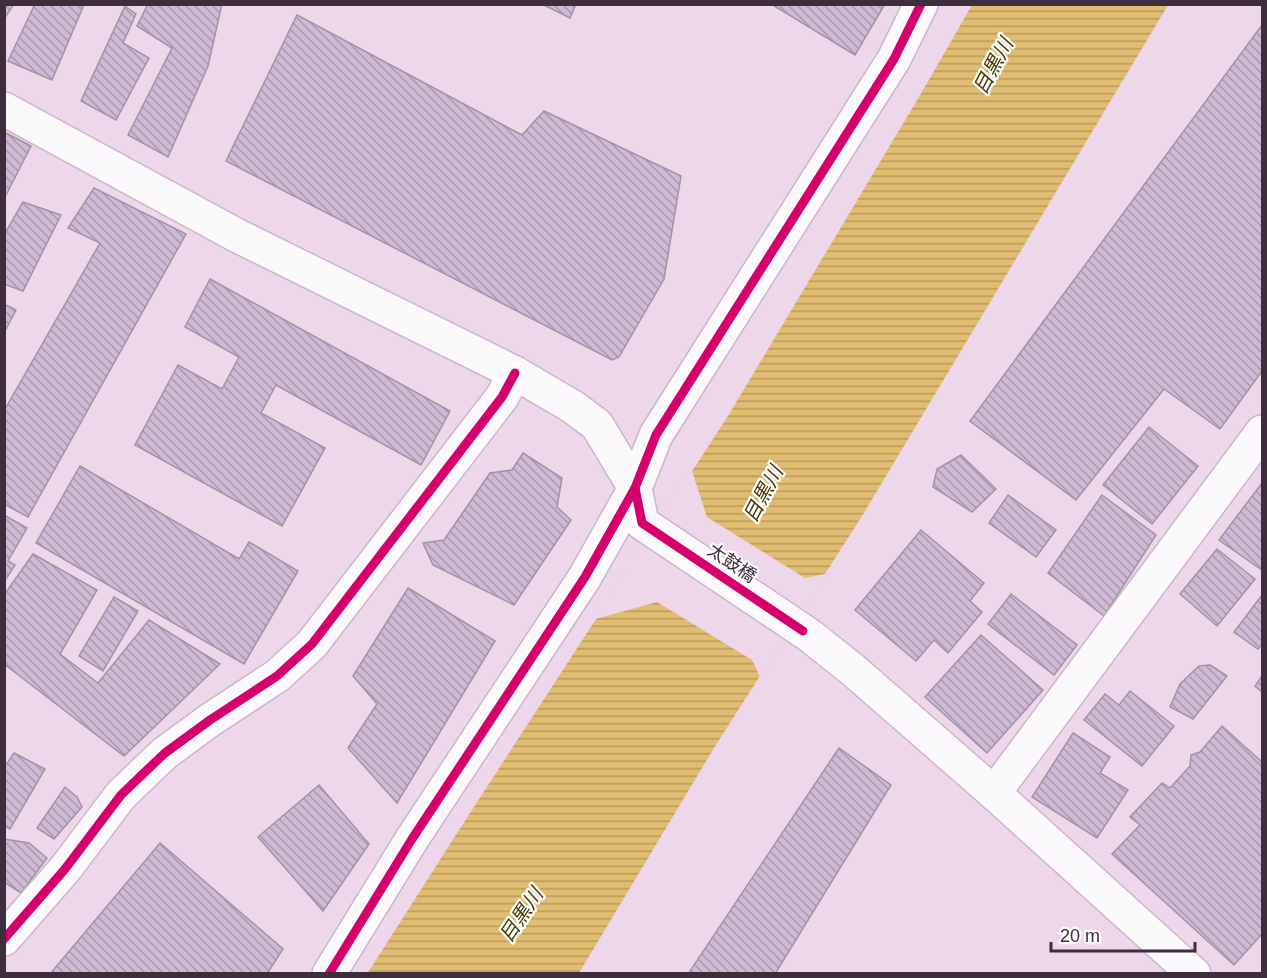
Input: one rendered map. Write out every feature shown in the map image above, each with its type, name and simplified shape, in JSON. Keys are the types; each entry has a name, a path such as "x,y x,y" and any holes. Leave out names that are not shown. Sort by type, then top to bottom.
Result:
{"street":[{"path":"329,974 412,839 585,577 635,488 656,435 894,60 921,4"},
{"path":"4,109 236,235 515,373 573,407 597,425 635,488"},
{"path":"4,939 65,869 121,795 147,770 165,753 277,676 312,644 502,397 515,373"},
{"path":"994,793 1263,432"},
{"name":"太鼓橋","path":"635,488 642,523 803,631 853,670 994,793 1194,974"}],"water":[{"name":"目黒川","path":"972,5 1168,5 862,516 714,748 579,973 367,974 728,416"}],"pier":[{"path":"691,468 707,517 805,578 829,573 761,679 752,660 657,602 592,620"}],"building":[{"path":"4,4 14,4 4,19"},
{"path":"35,4 78,4 83,7 52,80 8,61"},
{"path":"148,4 222,4 208,66 168,157 128,135 172,48 137,26"},
{"path":"542,4 576,4 570,18"},
{"path":"771,4 885,4 855,55"},
{"path":"125,6 136,14 123,43 149,58 116,120 81,101"},
{"path":"297,15 522,135 544,111 681,176 664,279 619,357 612,360 226,161"},
{"path":"1262,25 1262,371 1220,429 1164,389 1076,500 970,421"},
{"path":"4,132 31,146 4,199"},
{"path":"94,188 186,234 28,517 4,504 4,411 100,243 68,228"},
{"path":"23,202 61,215 23,291 4,284 4,235"},
{"path":"210,279 450,411 421,465 276,385 261,413 325,448 282,526 135,445 178,365 222,389 239,357 185,327"},
{"path":"4,304 16,310 4,333"},
{"path":"1149,427 1198,466 1152,524 1103,485"},
{"path":"523,453 562,478 557,507 571,520 514,605 433,565 423,543 444,540 490,473 512,470"},
{"path":"961,455 996,489 972,512 933,487 937,469"},
{"path":"80,466 239,559 249,542 298,571 244,664 36,543"},
{"path":"1262,483 1262,570 1219,540"},
{"path":"1008,495 1056,530 1036,557 989,523"},
{"path":"1102,495 1156,535 1104,616 1048,573"},
{"path":"4,515 27,528 8,561 15,565 4,582"},
{"path":"921,530 984,583 970,601 982,612 948,653 934,640 916,661 855,610"},
{"path":"1217,549 1255,579 1217,626 1180,594"},
{"path":"33,554 97,590 60,654 98,683 149,620 220,664 124,756 4,664 4,595"},
{"path":"408,588 495,641 397,803 348,748 377,704 353,676"},
{"path":"1011,594 1077,645 1054,675 988,624"},
{"path":"1262,595 1262,644 1258,649 1234,632"},
{"path":"114,597 138,611 103,671 79,656"},
{"path":"981,635 1043,690 987,753 925,697"},
{"path":"1210,665 1227,676 1193,719 1170,707 1180,684 1199,666"},
{"path":"1262,676 1262,692 1255,686"},
{"path":"1130,691 1174,726 1142,766 1084,720 1105,694 1119,705"},
{"path":"1222,726 1262,762 1262,934 1234,965 1112,854 1140,825 1130,817 1162,783 1170,788 1190,766 1191,755 1200,752"},
{"path":"1073,733 1110,757 1100,773 1128,790 1097,838 1032,797"},
{"path":"839,748 891,785 775,974 688,974"},
{"path":"14,753 45,769 10,829 4,826 4,768"},
{"path":"319,785 369,844 323,911 258,837"},
{"path":"65,787 77,797 82,807 54,839 37,828"},
{"path":"4,839 29,843 47,858 21,893 4,882"},
{"path":"160,843 283,949 267,974 50,974"}],"cycle path":[{"path":"329,974 412,839 585,577 635,488 656,435 894,59 921,4"},
{"path":"4,939 65,869 121,795 147,770 165,753 210,720 277,676 312,644 502,397 515,373"},
{"path":"635,488 642,523 803,631"}]}
